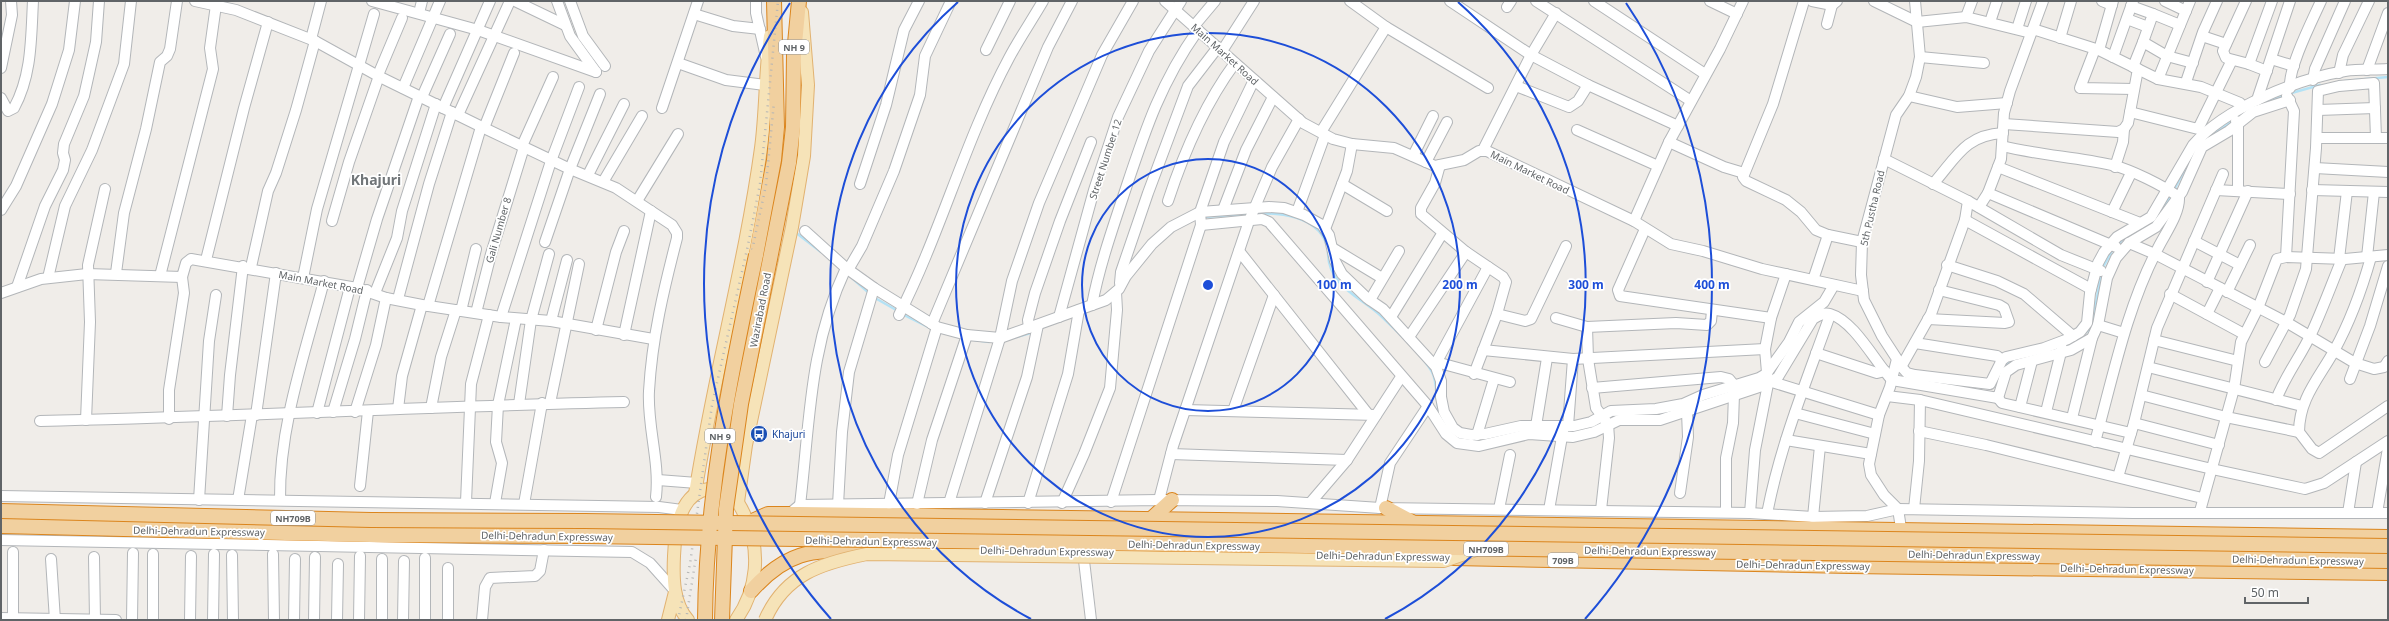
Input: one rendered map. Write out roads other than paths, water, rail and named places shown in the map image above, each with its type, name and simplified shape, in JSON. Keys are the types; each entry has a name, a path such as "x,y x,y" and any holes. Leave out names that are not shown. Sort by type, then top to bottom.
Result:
{"highway":[{"name":"Wazirabad Road","path":"722,620 727,502 741,404 789,163 794,93 794,54 800,1"},
{"name":"Wazirabad Road","path":"705,620 710,504 725,402 774,160 778,94 774,2"},
{"path":"1150,520 1166,500"},
{"path":"1383,508 1414,523"},
{"path":"748,523 768,514 794,510 1150,520 1901,528 2388,537"},
{"name":"Delhi-Dehradun Expressway","path":"1,511 371,520 2388,546"},
{"path":"1443,524 1443,558"},
{"name":"Delhi-Dehradun Expressway","path":"1,526 363,535 2388,561"},
{"name":"Delhi–Dehradun Expressway","path":"751,591 774,569 806,552 939,550 2388,573"}],"main road":[{"name":"Wazirabad Road","path":"738,502 749,432 792,227 804,156 808,85 800,1"},
{"name":"Wazirabad Road","path":"696,488 708,415 726,336 759,156 767,61 774,2"},
{"path":"708,415 716,406 731,405 737,408 747,418 749,432"},
{"path":"688,620 681,612 675,591 674,550 682,510 696,488 718,490 733,496 738,502 748,523 755,550 754,578 751,591 740,618"},
{"path":"1901,528 1998,525 2388,531"},
{"path":"765,620 778,599 789,586 809,570 829,562 867,554 1444,561 1479,549"},
{"path":"668,620 675,591"}],"street":[{"path":"1,68 12,15 11,1"},
{"path":"1,98 8,111 14,108 20,97 28,70 32,1"},
{"path":"1,210 16,186 52,104 68,56 74,1"},
{"path":"17,287 45,206 63,170 65,160 63,153 64,144 84,96 96,42 99,1"},
{"path":"48,278 65,206 92,150 124,64 131,1"},
{"path":"116,273 124,213 146,129 160,62 167,56 170,49 177,1"},
{"path":"195,1 236,10 313,40 455,114 570,169 616,188 672,224 677,233 654,339 649,392 658,480 656,497"},
{"path":"227,416 230,375 246,267 268,191 288,138 313,40 321,1"},
{"path":"372,1 433,16 494,35 596,72 574,42 565,25 557,1"},
{"path":"403,88 440,1"},
{"path":"317,413 362,289 397,238 402,211 439,106 478,30 490,1"},
{"path":"398,299 429,184 455,114 510,1"},
{"path":"515,1 565,25"},
{"path":"570,1 583,36 605,66"},
{"path":"662,108 698,1"},
{"path":"756,1 767,61"},
{"path":"860,184 886,105 904,30 920,1"},
{"path":"951,1 925,56 920,95 894,171 862,246 846,270 819,343 810,392 794,510 838,505 1062,503 1166,500 1311,502 1383,508 1726,512 1812,516 1867,516 1898,509 2133,513 2388,513"},
{"path":"986,50 1010,1"},
{"path":"901,310 983,114 1009,57 1043,1"},
{"path":"889,504 898,455 935,328 1048,47 1072,1"},
{"path":"949,503 999,340 1012,282 1039,203 1102,55 1133,1"},
{"name":"Main Market Road","path":"1165,1 1299,119 1323,134 1352,144 1387,146 1426,162 1440,165 1464,160 1483,150 1634,221 1672,244 1703,251 1747,266 1863,291"},
{"name":"Street Number 12","path":"1059,317 1094,190 1118,117 1149,51 1181,1"},
{"path":"1092,305 1098,274 1147,124 1164,85 1181,54 1196,28 1215,1"},
{"path":"1062,503 1084,454 1110,388 1117,293 1121,272 1148,193 1188,86 1220,49 1254,1"},
{"path":"1350,1 1386,27 1488,88"},
{"path":"1450,1 1530,55 1678,126"},
{"path":"1536,1 1691,101"},
{"path":"1594,1 1706,74"},
{"path":"1710,1 1737,14"},
{"path":"1634,221 1669,142 1720,49 1743,1"},
{"path":"1804,1 1773,104 1742,177 1746,181 1786,200 1801,212 1816,230 1828,235 1862,242"},
{"path":"1812,1 1835,3 1827,24"},
{"path":"1874,1 1917,22 1966,17 2060,38 2097,49 2158,79 2186,82 2217,92 2240,103 2242,107"},
{"name":"5th Pustha Road","path":"1894,371 1897,359 1882,336 1870,313 1863,291 1861,275 1862,242 1896,115 1909,96 1920,57 1915,1"},
{"path":"1966,17 1972,1"},
{"path":"1990,22 1997,1"},
{"path":"2017,29 2026,1"},
{"path":"1980,207 1988,193 1998,168 2007,103 2043,1"},
{"path":"2060,38 2071,1"},
{"path":"2102,1 2113,3 2097,49 2080,88 2134,89"},
{"path":"2158,79 2188,6 2165,1"},
{"path":"2186,82 2202,36 2218,1"},
{"path":"2246,1 2226,44 2224,55 2232,60 2249,64 2267,72"},
{"path":"2249,64 2272,1"},
{"path":"2257,100 2290,1"},
{"path":"2286,257 2294,111 2287,94 2294,66 2321,1"},
{"path":"2313,80 2315,69 2345,1"},
{"path":"2339,73 2343,55 2368,1"},
{"path":"2113,57 2132,3 2153,14 2180,25"},
{"path":"160,276 213,69 210,48 216,6"},
{"path":"1483,150 1530,55 1556,13"},
{"path":"2367,70 2388,13"},
{"path":"303,278 317,209 374,14"},
{"path":"694,14 733,26 760,29"},
{"path":"2115,166 2123,142 2124,129 2128,123 2134,89 2135,68 2153,14"},
{"path":"332,220 349,162 378,75 402,18"},
{"path":"2127,19 2148,27"},
{"path":"206,260 242,115 268,22"},
{"path":"1297,212 1323,134 1386,27"},
{"path":"333,412 355,339 362,289 377,219 421,97 450,34"},
{"path":"2202,36 2226,44"},
{"path":"2143,42 2167,56 2193,63"},
{"path":"398,409 402,376 482,127 514,53"},
{"path":"1920,57 1984,63"},
{"path":"2271,59 2294,66"},
{"path":"2130,112 2198,128 2232,60"},
{"path":"678,63 726,80 765,85"},
{"path":"1168,201 1197,125 1221,83 1236,63"},
{"path":"1998,398 2006,372 2016,364 2032,361 2062,347 2087,323 2091,289 2119,246 2156,227 2173,193 2202,147 2235,119 2253,112 2313,80 2339,73 2388,69"},
{"name":"Gali Number 8","path":"476,313 491,254 523,147 553,77"},
{"path":"1111,502 1224,142 1254,80"},
{"path":"2265,362 2286,322 2302,283 2307,258 2317,138 2318,91 2339,86 2374,83 2376,138"},
{"path":"1516,86 1570,107 1578,102 1588,84"},
{"path":"501,317 551,160 579,87"},
{"path":"545,242 570,169 600,94"},
{"path":"2207,282 2220,254 2243,191 2235,119 2242,107 2257,100 2287,94"},
{"path":"1909,96 1957,107 2007,103"},
{"path":"1223,210 1246,150 1273,97"},
{"path":"588,176 624,104"},
{"path":"2318,110 2375,108"},
{"path":"603,182 642,116"},
{"path":"1413,156 1433,116"},
{"path":"1166,500 1171,454 1239,251 1252,214 1272,167 1299,119"},
{"path":"1426,162 1447,122"},
{"path":"1933,184 1969,142 2003,128 2107,132 2118,132 2124,129"},
{"path":"1577,130 1658,166"},
{"path":"637,201 678,134"},
{"path":"2317,138 2388,138"},
{"path":"1036,329 1028,320 1035,293 1060,221 1091,142"},
{"path":"1669,142 1724,167 1744,173"},
{"path":"1325,229 1347,171 1352,144"},
{"path":"2002,146 2037,154 2115,166 2173,193"},
{"path":"1884,159 1980,207 2062,255 2102,271"},
{"path":"1440,165 1435,183 1420,211 1423,217 1442,234 1503,277 1506,282 1497,314 1474,374"},
{"path":"1998,168 2140,223"},
{"path":"2315,168 2388,172"},
{"path":"2112,212 2131,173"},
{"path":"2118,477 2133,428 2154,340 2170,294 2223,174"},
{"path":"1342,184 1387,210"},
{"path":"86,420 90,322 87,274 105,189"},
{"path":"2216,190 2290,194"},
{"path":"2312,190 2388,192"},
{"path":"2276,400 2284,379 2292,370 2310,336 2341,259 2347,191"},
{"path":"2299,432 2302,406 2318,375 2334,350 2361,291 2369,257 2374,192"},
{"path":"1988,193 2119,246 2155,254 2181,269 2286,322 2355,363 2374,369 2384,367 2388,361"},
{"path":"2072,418 2092,338 2098,325 2101,302 2102,271 2119,246 2117,237 2151,217 2173,193"},
{"path":"2095,442 2124,333 2155,254 2176,213 2173,193"},
{"path":"1907,566 1898,509 1884,494 1871,475 1871,454 1879,415 1887,396 1894,371 1915,343 1928,319 1965,220 1968,201"},
{"path":"1201,218 1252,214 1284,208 1297,212 1322,225 1334,249 1335,261 1342,274 1391,317 1435,364 1441,381 1441,397 1448,421 1460,433 1477,435 1521,426 1536,426 1564,430 1573,437 1594,432 1614,411 1656,410 1683,404 1778,377 1813,319 1822,314 1830,315 1849,326 1894,371 1998,398 2002,403 2100,425 2133,428 2219,445"},
{"path":"805,231 872,293 901,310 935,328 966,338 999,340 1036,329 1059,317 1079,312 1106,300 1117,293 1126,276 1152,244 1171,227 1223,210 1252,214 1266,220 1274,227 1401,377 1428,406 1446,434 1457,443 1472,446 1529,434 1564,430"},
{"path":"624,335 651,211"},
{"path":"1965,220 2091,289"},
{"path":"1645,229 1635,248 1618,290 1618,293 1624,298 1771,318"},
{"path":"596,330 616,252 624,231"},
{"path":"1391,317 1442,234"},
{"path":"1813,280 1828,235"},
{"path":"2194,241 2240,265"},
{"path":"2207,314 2240,265 2250,245"},
{"path":"1497,314 1525,321 1531,319 1566,246"},
{"path":"431,408 441,357 459,311 476,249"},
{"path":"1334,249 1382,278"},
{"path":"1239,251 1372,414"},
{"path":"1370,300 1399,251"},
{"path":"1409,337 1466,252"},
{"path":"519,404 531,320 549,254"},
{"path":"2200,512 2202,498 2212,469 2234,389 2244,334 2258,308 2274,263 2277,259 2286,257 2341,259 2388,255"},
{"name":"Main Market Road","path":"182,278 188,260 206,260 324,281 362,289 386,298 398,299 425,306 516,319 551,321 624,335 654,339"},
{"path":"551,321 567,260"},
{"path":"524,504 579,264"},
{"path":"1947,265 1996,281 2024,294 2073,336"},
{"path":"2350,379 2370,326 2388,266"},
{"path":"1435,364 1488,267"},
{"path":"1,293 48,278 87,274 116,273 182,278 184,293 169,390 169,419"},
{"path":"238,500 254,415 276,273"},
{"path":"1750,513 1756,450 1768,379 1764,349 1771,318 1786,274"},
{"path":"280,500 280,482 289,414 324,281"},
{"path":"1768,379 1799,322 1824,302 1834,285"},
{"path":"1928,319 2009,322 2004,308 1999,305 1939,290"},
{"path":"838,505 842,432 849,372 872,293"},
{"path":"2170,294 2244,334"},
{"path":"199,500 209,341 216,295"},
{"path":"1233,411 1274,295"},
{"path":"355,412 376,345 386,298"},
{"path":"1556,318 1587,328 1676,323 1707,325 1712,321 1712,311"},
{"path":"1028,503 1068,374 1079,312"},
{"path":"466,502 472,378 489,315"},
{"path":"1767,514 1773,484 1786,440 1830,315"},
{"path":"495,503 502,463 496,442 498,405 516,319"},
{"path":"2098,325 2124,333"},
{"path":"1587,328 1588,358 1592,388 1596,408 1605,421 1609,438 1601,510"},
{"path":"985,503 1022,392 1036,329"},
{"path":"917,504 932,440 966,338"},
{"path":"2002,360 2062,347 2092,338"},
{"path":"2154,340 2238,361"},
{"path":"1915,343 1997,356 2002,360"},
{"path":"2046,412 2062,347"},
{"path":"1483,350 1547,358 1573,359 1764,349"},
{"path":"1816,353 1877,373 1894,371 1990,384 2002,360"},
{"path":"1536,426 1547,358"},
{"path":"1549,510 1564,430 1573,359"},
{"path":"2020,407 2032,361"},
{"path":"1435,364 1510,382"},
{"path":"2148,367 2302,406"},
{"path":"1311,502 1347,460 1372,414 1401,377"},
{"path":"1592,388 1721,378 1729,379 1734,390 1733,423 1726,458 1726,512"},
{"path":"1477,435 1494,379"},
{"path":"1768,379 1803,392 1879,415"},
{"path":"1605,421 1660,420 1688,412 1734,390"},
{"path":"2141,395 2226,417 2299,432 2312,449 2319,453 2388,406"},
{"path":"1887,396 1920,400 2127,450 2305,489 2324,483 2388,441"},
{"path":"1914,509 1919,461 1920,400"},
{"path":"40,421 169,419 519,404 624,402"},
{"path":"1383,508 1390,463 1428,406"},
{"path":"1185,410 1372,414"},
{"path":"360,486 368,411"},
{"path":"1680,493 1688,437 1688,412"},
{"path":"1795,413 1875,434"},
{"path":"1919,431 2202,498"},
{"path":"1786,440 1871,454"},
{"path":"1812,516 1820,446"},
{"path":"2377,513 2388,448"},
{"path":"1171,454 1347,460"},
{"path":"1499,509 1510,455"},
{"path":"2348,512 2356,462"},
{"path":"658,480 696,488"},
{"path":"1,496 199,500 466,502 659,507 682,510"},
{"path":"1,540 543,554 632,552 650,563 675,591"},
{"path":"13,552 13,619"},
{"path":"1083,552 1091,620"},
{"path":"132,620 133,553"},
{"path":"153,554 153,620"},
{"path":"213,620 214,554"},
{"path":"273,554 274,620"},
{"path":"482,620 485,587 490,578 531,578 540,571 543,554"},
{"path":"190,620 191,556"},
{"path":"232,556 233,620"},
{"path":"359,620 360,556"},
{"path":"94,557 95,619"},
{"path":"314,620 315,557"},
{"path":"294,620 295,558"},
{"path":"382,558 382,620"},
{"path":"425,558 425,620"},
{"path":"51,559 55,619"},
{"path":"402,620 404,561"},
{"path":"337,620 338,564"},
{"path":"448,568 448,620"},
{"path":"1,618 116,620"}],"waterway":[{"path":"2345,81 2388,77"},
{"path":"2288,94 2320,85"},
{"path":"2264,103 2284,96"},
{"path":"2210,137 2246,111"},
{"path":"2174,190 2194,152"},
{"path":"2117,246 2123,239 2156,220 2171,195"},
{"path":"1203,217 1250,214"},
{"path":"1255,214 1285,215 1305,221 1321,234 1326,243"},
{"path":"795,232 821,252"},
{"path":"2102,269 2113,249"},
{"path":"1328,252 1329,264 1333,274 1339,282 1354,296 1386,320 1408,342 1428,366 1434,376 1439,411"},
{"path":"2079,338 2092,327 2101,274"},
{"path":"852,278 869,293"},
{"path":"875,298 898,311"},
{"path":"902,314 930,328"},
{"path":"1006,340 1034,332"},
{"path":"975,340 989,342"},
{"path":"2004,367 2012,360"},
{"path":"1650,415 1667,413"},
{"path":"1568,432 1578,431"},
{"path":"1456,436 1466,439"},
{"path":"1473,441 1488,439"}],"railway":[{"path":"678,620 690,564 712,405 748,245 760,184 778,1"},
{"path":"736,326 766,185 774,102"},
{"path":"686,620 696,557"}],"place":[{"name":"Khajuri","path":"759,434"}],"district":[{"name":"Khajuri","path":"376,179"}]}
